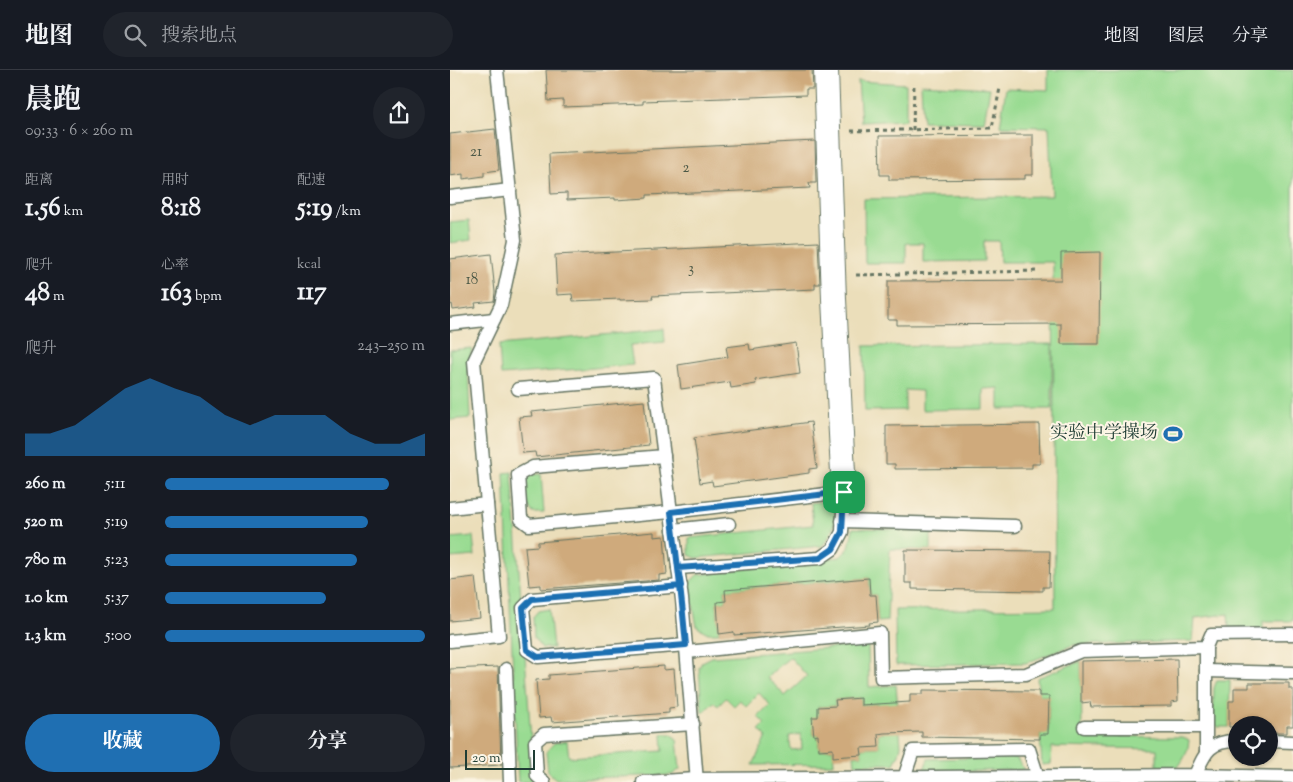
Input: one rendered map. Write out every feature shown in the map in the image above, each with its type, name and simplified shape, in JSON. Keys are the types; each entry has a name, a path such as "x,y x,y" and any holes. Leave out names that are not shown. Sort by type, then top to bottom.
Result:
{"street":[{"path":"826,70 834,299 844,492"}],"lane":[{"path":"450,641 499,636 474,361 501,305 515,240 497,70"},
{"path":"450,197 510,190"},
{"path":"450,324 494,319"},
{"path":"518,389 654,378 681,586 697,781"},
{"path":"664,456 532,467 518,475 521,519 530,525 671,512 844,492 842,532 833,549 820,558 678,568"},
{"path":"450,508 487,504"},
{"path":"842,521 1016,526"},
{"path":"674,530 729,524"},
{"path":"681,586 532,599 523,608 527,650 538,657 880,633 881,678 1026,674 1081,651 1206,647"},
{"path":"1206,752 1206,647 1211,635 1293,634"},
{"path":"506,669 510,782"},
{"path":"1206,671 1293,673"},
{"path":"544,782 537,776 535,742 544,734 693,724"},
{"path":"1084,727 1205,726"},
{"path":"1194,775 1206,752 1222,741 1228,741"},
{"path":"1278,741 1293,742"},
{"path":"904,778 913,751 1029,749 1038,776"},
{"path":"643,782 1038,776 1194,775 1293,777"}],"path":[{"path":"913,130 914,84"},
{"path":"848,131 992,128 1000,88"},
{"path":"853,275 1038,271"}],"green space":[{"name":"实验中学操场","path":"1048,70 1293,70 1293,621 1263,621 1263,629 1229,628 1228,614 1195,618 1193,641 1073,645 1026,663 896,665 895,610 1055,608 1053,262 1000,262 999,241 984,241 984,261 923,262 923,243 906,243 906,263 865,263 864,199 1052,196 1049,127 1000,126 1006,88 1048,90"},
{"path":"858,81 906,84 906,120 861,122"},
{"path":"921,84 990,88 984,122 923,121"},
{"path":"469,220 471,240 450,243 450,222"},
{"path":"664,329 665,342 630,345 633,365 501,375 499,345"},
{"path":"1052,344 1052,409 999,409 999,388 983,389 983,409 922,410 922,391 905,390 905,410 865,411 864,346"},
{"path":"472,348 468,367 470,418 450,420 450,350"},
{"path":"512,472 534,782 518,782 504,473"},
{"path":"541,474 544,513 533,513 526,500 524,490 526,480 529,475"},
{"path":"835,500 836,513 834,525 822,546 696,558 689,555 689,538 813,525 811,503"},
{"path":"853,528 931,530 931,550 890,549 887,621 878,622 876,595 870,595 869,578 725,590 726,601 717,603 719,633 708,633 697,627 689,583 697,575 840,557 849,548"},
{"path":"473,536 475,556 450,558 450,538"},
{"path":"549,609 553,648 542,648 534,638 533,617 538,611"},
{"path":"868,645 869,687 896,685 901,746 894,764 855,764 854,756 862,755 861,748 879,747 878,734 884,733 883,715 879,704 861,705 861,698 835,700 835,706 818,707 818,717 813,718 814,735 818,735 819,750 833,749 834,764 753,765 766,737 759,730 765,724 758,717 770,705 759,693 746,706 740,700 734,706 726,698 718,706 714,702 702,713 699,668 702,662 712,657","holes":["790,657 807,676 785,696 767,677","801,734 802,749 791,750 789,736"]},
{"path":"1081,661 1082,736 1183,737 1189,740 1189,744 1183,761 1178,767 1157,766 1157,749 1052,747 1051,764 1042,765 1040,734 1048,733 1049,696 1039,696 1037,678"},
{"path":"1217,680 1230,680 1228,727 1218,727 1213,722 1214,688"},
{"path":"662,734 672,734 677,740 680,769 672,775 556,779 548,772 546,752 554,743 567,741 569,757 663,751"},
{"path":"1016,757 1024,770 923,772 928,759"}],"building":[{"path":"546,70 812,70 813,89 806,89 806,95 643,101 643,104 563,107 563,100 548,101"},
{"path":"495,129 499,170 484,172 484,176 463,179 463,174 450,176 450,134"},
{"path":"1033,135 1033,175 1025,175 1025,179 889,180 889,175 880,175 879,136"},
{"path":"815,141 816,183 809,183 810,188 647,195 647,198 615,200 615,198 567,200 567,193 551,194 549,154"},
{"path":"818,242 820,284 815,284 815,289 652,296 653,299 620,300 573,301 572,294 557,295 555,255"},
{"path":"1100,252 1099,344 1061,344 1061,324 897,325 897,320 888,320 888,281 1061,280 1061,253"},
{"path":"491,254 495,292 494,301 475,303 476,307 453,310 452,304 450,305 450,259"},
{"path":"796,343 800,373 755,380 756,384 731,388 730,382 681,389 678,365 728,357 726,347 749,344 750,350"},
{"path":"644,401 649,445 536,457 535,452 523,453 519,417 532,416 531,412"},
{"path":"811,422 817,468 809,469 809,473 713,486 712,481 700,483 694,438"},
{"path":"1039,424 1040,464 1032,464 1032,468 895,469 895,464 886,464 886,426"},
{"path":"654,532 654,537 664,536 667,574 659,575 659,580 541,589 541,585 529,586 525,547 538,546 538,542"},
{"path":"905,550 1050,551 1049,587 1043,587 1043,591 912,589 912,583 905,583"},
{"path":"475,577 480,618 450,621 450,580"},
{"path":"869,578 870,595 876,595 878,622 869,623 870,625 734,635 734,632 719,634 717,602 726,601 725,590"},
{"path":"1177,659 1178,701 1171,702 1171,706 1091,707 1090,702 1081,703 1081,661"},
{"path":"664,666 664,670 674,669 677,707 669,708 669,713 552,722 551,717 539,718 536,680 549,679 549,675"},
{"path":"498,667 501,765 450,768 450,669"},
{"path":"1249,683 1289,683 1289,689 1293,689 1293,726 1287,726 1287,733 1278,733 1278,716 1229,716 1229,701 1234,701 1234,688 1249,688"},
{"path":"923,690 1039,691 1039,696 1049,696 1048,734 1040,734 1040,739 922,737 922,732 884,733 878,734 879,747 861,748 862,755 833,757 833,749 819,750 818,735 814,736 812,717 818,717 818,707 836,706 835,700 861,698 861,705 910,702 910,694 923,694"}],"place":[{"name":"实验中学操场","path":"1173,434"}],"route":[{"path":"844,492 671,512 681,586 686,645 538,657 527,650 523,608 532,599 681,586 678,568 820,558 833,549 842,532 844,492"}]}
